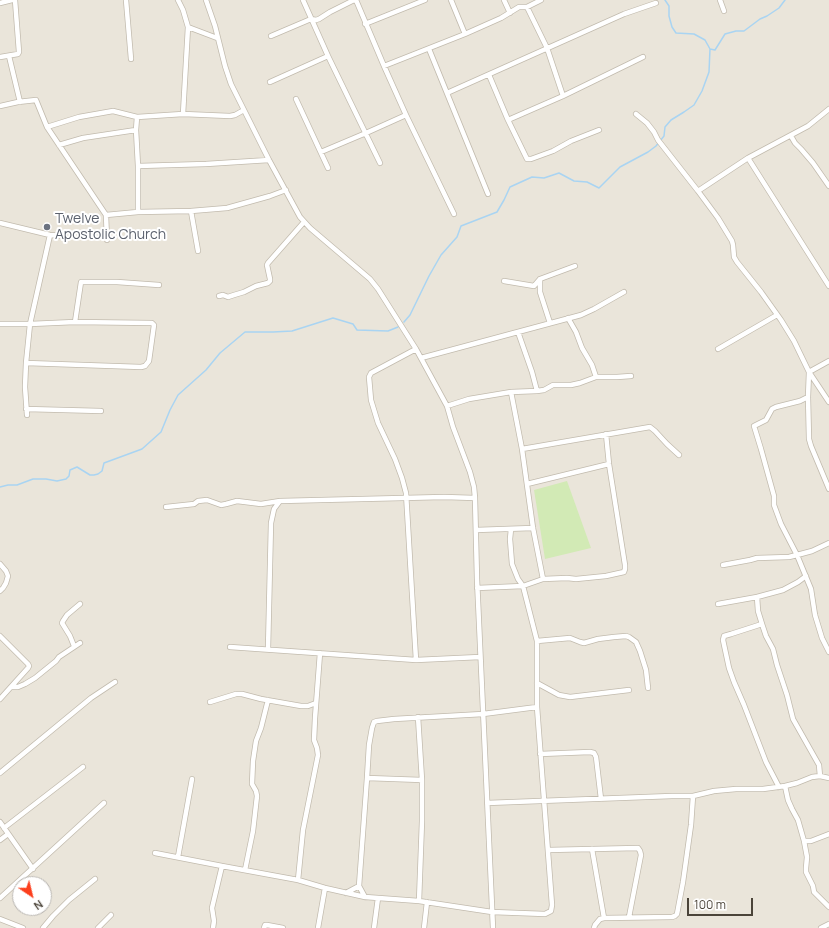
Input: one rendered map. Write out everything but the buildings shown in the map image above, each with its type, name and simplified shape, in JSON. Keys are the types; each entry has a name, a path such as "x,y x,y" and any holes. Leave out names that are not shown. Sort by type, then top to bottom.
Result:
{"street":[{"path":"0,3 12,0"},
{"path":"0,57 18,54 19,52 15,0"},
{"path":"126,0 131,59"},
{"path":"178,0 183,10 188,27 183,114"},
{"path":"206,0 215,26 217,38 231,84 269,160 300,217 310,228 370,279 381,293 416,349 447,406 453,427 470,472 475,498 477,588 493,928"},
{"path":"303,0 328,56 380,163"},
{"path":"271,36 311,20 319,19 355,0 406,115 454,214"},
{"path":"365,24 424,0"},
{"path":"451,0 465,34"},
{"path":"504,0 510,13"},
{"path":"384,66 495,21 519,7 528,7 541,0"},
{"path":"720,0 724,11"},
{"path":"447,94 624,14 656,3"},
{"path":"528,7 546,48 563,96"},
{"path":"188,27 217,38"},
{"path":"429,49 488,194"},
{"path":"9,56 20,102"},
{"path":"270,82 328,56"},
{"path":"508,120 563,96 643,57"},
{"path":"489,75 526,158 529,159 553,151 571,141 599,130"},
{"path":"296,99 328,168"},
{"path":"0,106 36,100 48,127 106,215 107,240"},
{"path":"698,191 748,158 808,126 829,109"},
{"path":"48,127 79,117 113,111 137,117 183,114 230,116 244,110"},
{"path":"636,114 647,123 658,140 718,218 732,241 734,257 737,262 777,315 794,341 809,372 829,402"},
{"path":"321,152 366,134 406,115"},
{"path":"137,117 138,212"},
{"path":"59,145 83,138 136,130"},
{"path":"791,136 829,186"},
{"path":"748,158 829,286"},
{"path":"138,166 269,160"},
{"path":"106,215 228,208 286,190"},
{"path":"191,211 198,251"},
{"path":"0,222 50,235 65,236"},
{"path":"219,296 222,295 228,297 268,283 270,279 267,265 268,263 304,222"},
{"path":"27,415 25,387 30,324 50,235"},
{"path":"504,281 534,286 540,279 575,266"},
{"path":"540,279 540,292 550,323"},
{"path":"75,322 81,282 159,284"},
{"path":"421,358 588,312 624,292"},
{"path":"718,349 777,315"},
{"path":"568,318 592,365 596,377"},
{"path":"0,324 75,322 152,323 154,325 149,361 141,368 26,363"},
{"path":"518,332 537,391"},
{"path":"416,349 371,373 369,377 371,400 378,423 395,459 402,478 406,498 416,660"},
{"path":"809,372 829,361"},
{"path":"809,372 809,439 829,489"},
{"path":"447,406 468,399 511,392 544,390 553,385 580,384 596,377 631,376"},
{"path":"511,392 522,449 533,528 543,580"},
{"path":"808,397 800,401 772,409 766,420 754,426 774,496 774,505 781,524 797,555 811,589 815,615 822,638 829,652"},
{"path":"26,409 101,411"},
{"path":"522,449 650,427 679,455"},
{"path":"477,588 523,586 543,580 567,578 576,579 606,576 624,572 625,566 609,464 606,434"},
{"path":"527,484 609,464"},
{"path":"166,507 194,504 207,500 221,505 237,501 261,504 301,500 444,497 475,498"},
{"path":"268,649 271,523 274,509 280,501"},
{"path":"269,503 274,509"},
{"path":"476,530 533,528"},
{"path":"155,853 298,880 365,897 419,901 492,912 546,914 551,911 552,906 537,707 537,641 523,586 518,579 512,564 510,539 511,529"},
{"path":"723,565 757,558 789,557 812,551 829,543"},
{"path":"0,564 8,576 6,583 0,591"},
{"path":"718,604 757,597 783,590 806,576"},
{"path":"757,597 758,611 766,636 774,649 777,665 787,694 793,719 819,765 820,776"},
{"path":"74,646 63,625 63,621 67,615 80,604"},
{"path":"762,624 724,636 723,640 729,668 734,682 766,762 779,787"},
{"path":"0,636 29,666 0,698"},
{"path":"537,641 570,638 584,643 598,639 629,637 636,642 640,651 646,670 648,688"},
{"path":"11,687 18,687 35,678 59,657 80,643"},
{"path":"230,646 416,660 480,657"},
{"path":"298,880 303,830 318,755 314,740 320,653"},
{"path":"0,773 90,698 115,682"},
{"path":"537,683 559,695 570,697 629,690"},
{"path":"210,702 236,694 242,694 301,706 308,706 316,703"},
{"path":"245,870 253,831 257,796 252,784 253,761 256,741 268,700"},
{"path":"365,897 359,886 369,745 374,722 418,717 483,714 537,707"},
{"path":"418,717 422,780 419,901"},
{"path":"540,754 594,753 596,757 601,799"},
{"path":"4,828 83,767"},
{"path":"487,803 693,796 714,791 779,787 797,783 812,777 820,776 829,778"},
{"path":"367,778 422,780"},
{"path":"178,857 192,779"},
{"path":"785,786 788,800 798,820 804,840 807,857 806,872 813,886 814,892 829,907"},
{"path":"594,928 600,919 604,918 672,917 677,914 691,825 693,796"},
{"path":"0,898 104,803"},
{"path":"0,822 33,869"},
{"path":"0,840 8,834"},
{"path":"804,840 811,841 829,834"},
{"path":"548,850 638,848 641,855 629,917"},
{"path":"592,849 604,918"},
{"path":"213,928 214,922 212,908 222,866"},
{"path":"43,928 69,900 95,879"},
{"path":"346,893 359,886"},
{"path":"318,928 325,888"},
{"path":"374,928 378,898"},
{"path":"424,928 427,902"},
{"path":"98,928 111,915"},
{"path":"0,919 23,928"},
{"path":"821,928 829,924"},
{"path":"264,928 265,925 267,925 283,928"}],"shaded area":[{"path":"0,0 829,0 829,928 0,928"}],"green space":[{"path":"567,481 591,548 545,559 534,490"}],"waterway":[{"path":"665,0 669,6 669,16 672,27 676,33 694,34 705,40 710,49 715,50 725,34 736,31 744,31 760,19 779,8 785,0"},
{"path":"404,322 410,315 441,255 457,237 461,226 497,212 510,187 532,177 544,178 559,173 574,181 587,182 599,188 620,167 656,146 664,136 665,127 671,120 694,105 702,91 709,72 710,49"},
{"path":"0,487 17,485 33,479 57,481 66,479 69,476 70,470 77,467 90,475 98,474 102,471 104,463 142,449 161,432 178,395 206,370 220,353 245,332 292,331 333,318 353,324 357,330 388,331 398,327"}],"place":[{"name":"Twelve Apostolic Church","path":"47,227"}]}
